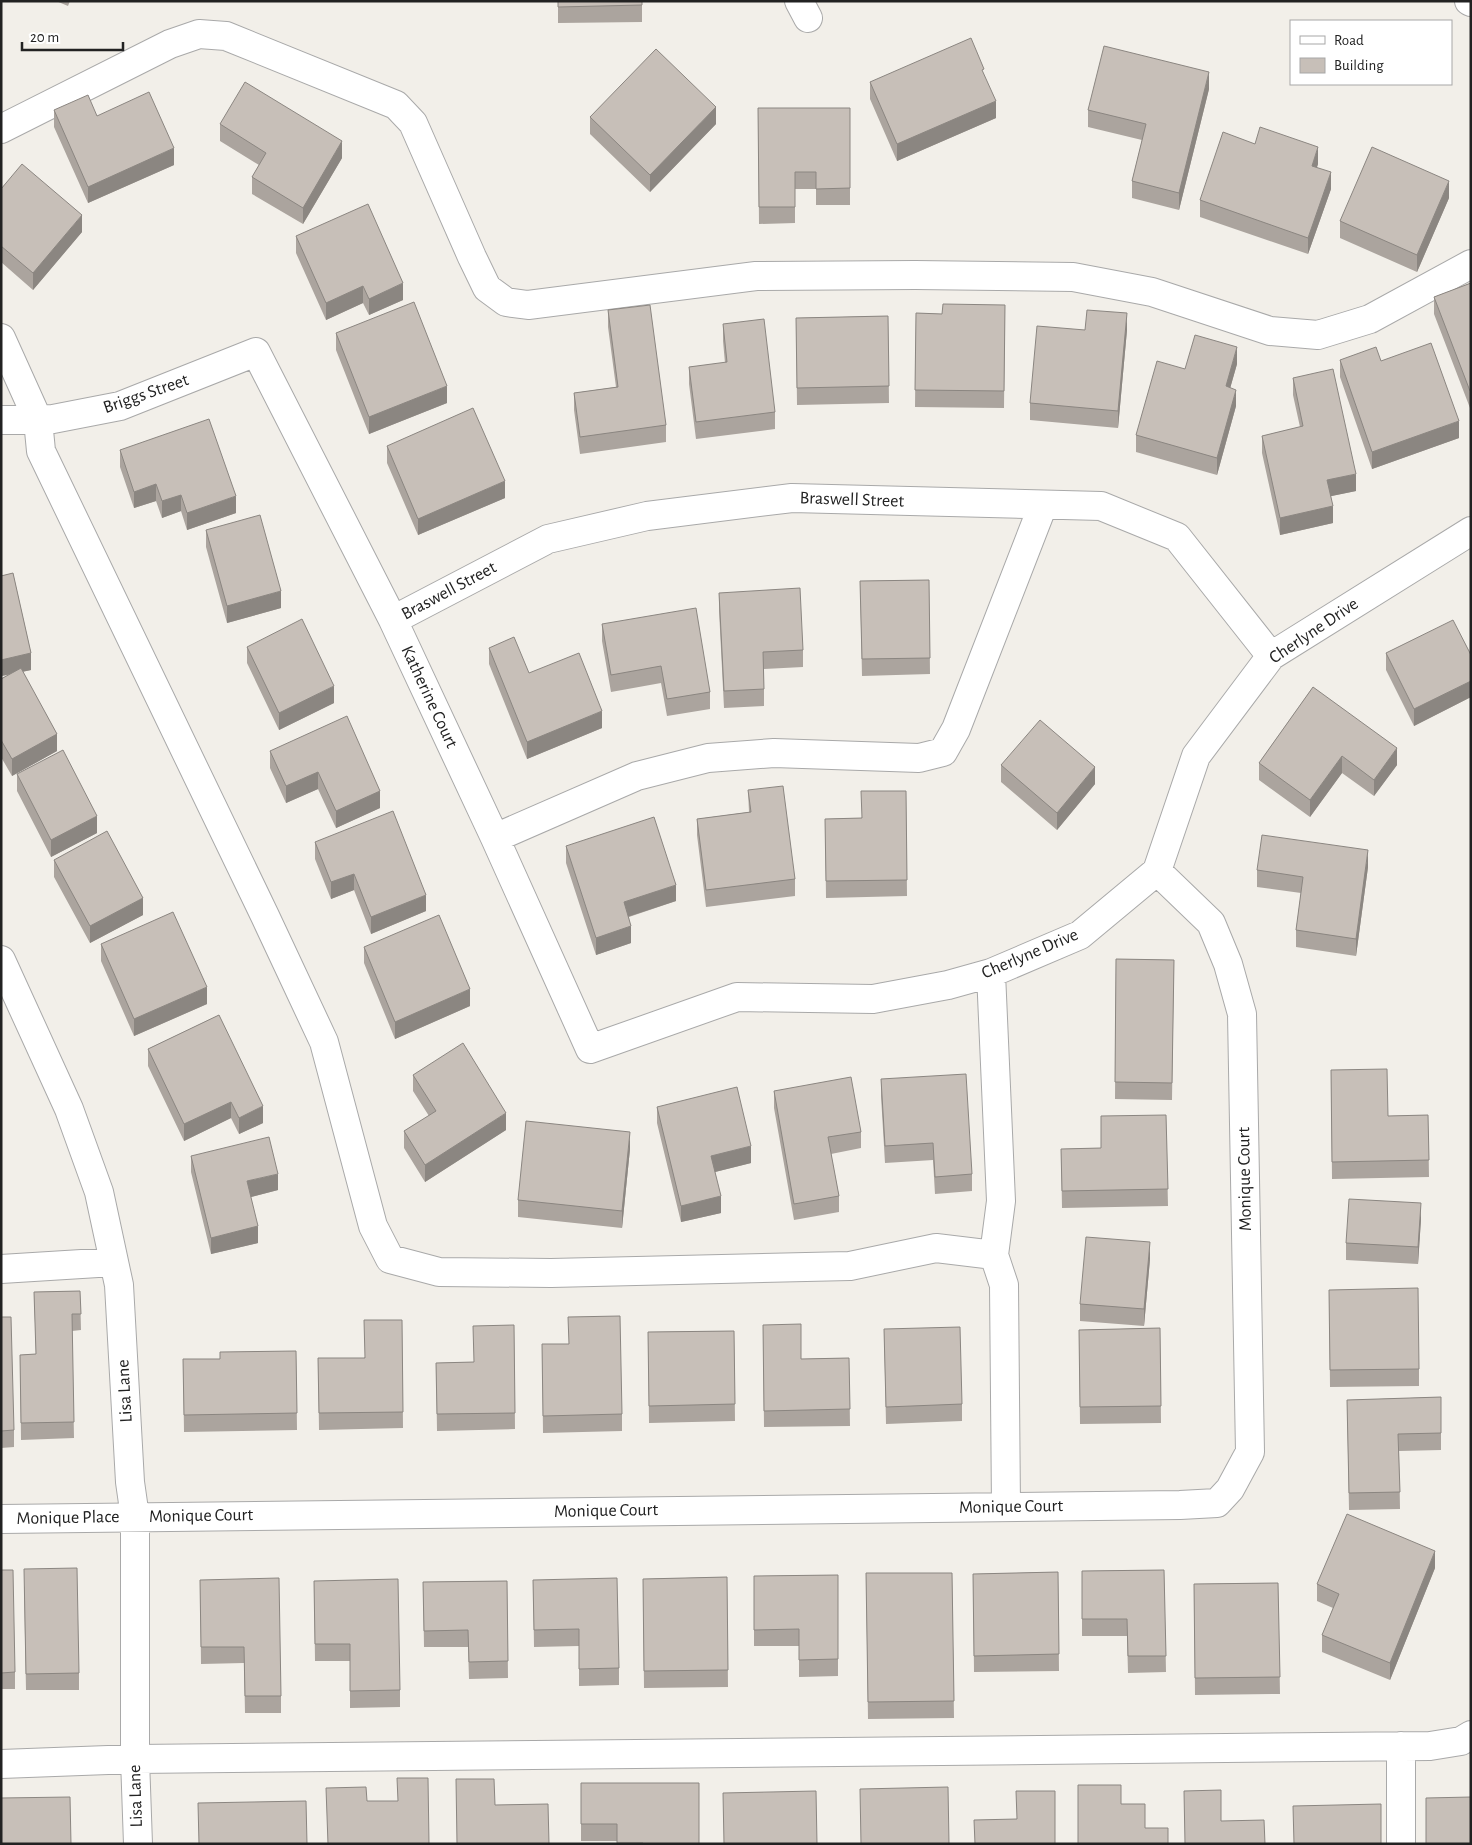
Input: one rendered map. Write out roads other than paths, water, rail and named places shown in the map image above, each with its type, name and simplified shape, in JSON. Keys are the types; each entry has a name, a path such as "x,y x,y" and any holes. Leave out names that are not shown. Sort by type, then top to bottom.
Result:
{"street":[{"path":"1,129 170,44 199,34 226,36 396,105 413,123 487,288 506,302 528,305 756,276 915,274 1073,277 1152,292 1270,331 1318,335 1370,319 1471,264"},
{"path":"1,338 38,420 41,451 324,1042 373,1226 390,1259 439,1272 551,1273 850,1266 936,1248 994,1256"},
{"name":"Briggs Street","path":"1,420 53,420 120,406 256,352"},
{"name":"Katherine Court","path":"256,352 393,620 495,838 590,1049"},
{"name":"Braswell Street","path":"393,620 548,539 646,516 792,498 1101,506 1177,537 1271,656"},
{"path":"495,838 637,776 708,758 774,753 919,758 943,752 956,729 1043,505"},
{"name":"Cherlyne Drive","path":"590,1049 737,997 873,999 948,985 991,973 1080,935 1157,871 1196,756 1271,656 1471,531"},
{"name":"Monique Court","path":"135,1517 1217,1503 1230,1489 1250,1452 1242,1014 1228,964 1210,923 1157,871"},
{"name":"Lisa Lane","path":"1,960 11,1004 68,1109 99,1192 119,1284 130,1482 135,1517 135,1760 138,1844"},
{"path":"991,973 1001,1201 994,1256 1004,1285 1006,1507"},
{"path":"1,1269 114,1262"},
{"name":"Monique Place","path":"1,1519 135,1517"},
{"path":"1,1764 135,1760 1430,1746 1461,1741 1471,1735"},
{"path":"1401,1746 1401,1844"}]}
